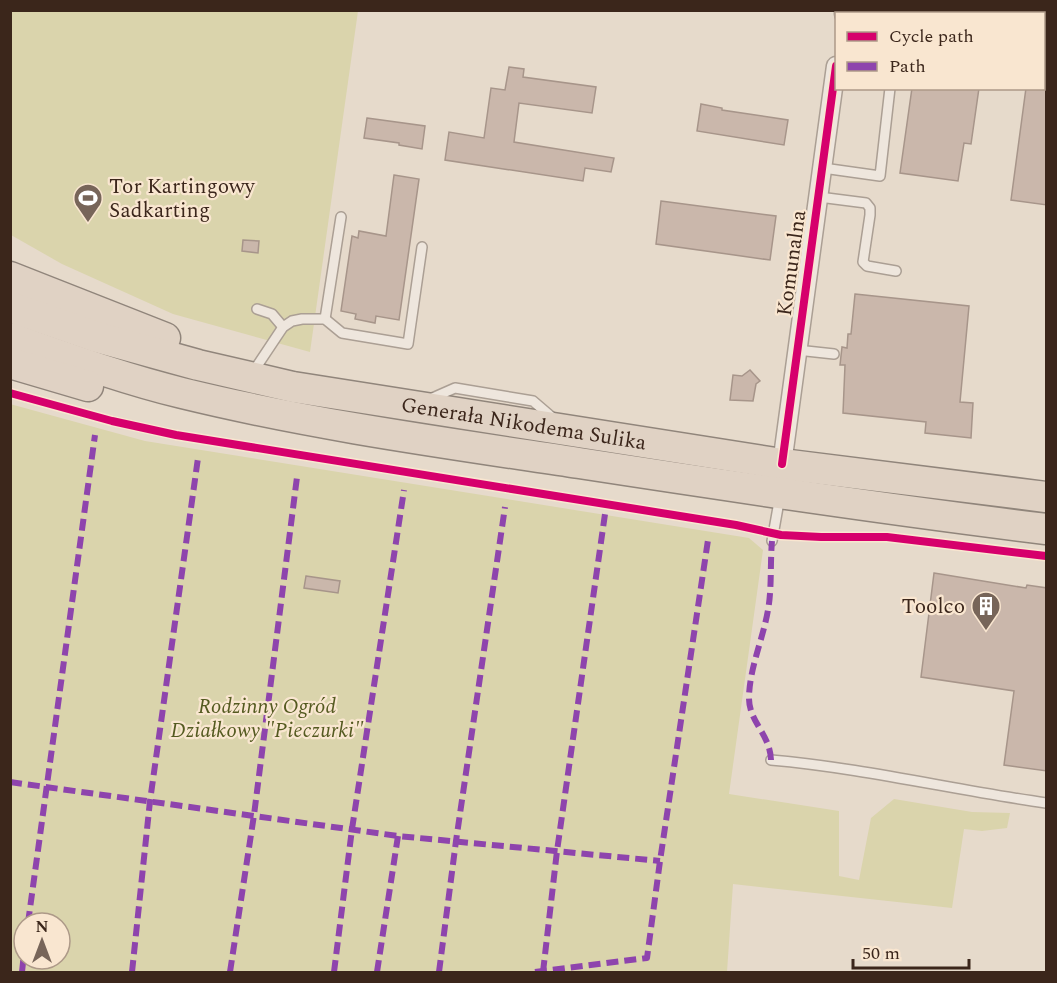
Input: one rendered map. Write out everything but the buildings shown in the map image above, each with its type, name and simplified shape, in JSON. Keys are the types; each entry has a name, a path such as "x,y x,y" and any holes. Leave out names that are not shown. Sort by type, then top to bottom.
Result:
{"highway":[{"path":"10,277 175,342 211,354 298,375 368,399"},
{"name":"Generała Nikodema Sulika","path":"10,307 97,337 198,365 294,387 782,464 1047,497"},
{"name":"Generała Nikodema Sulika","path":"10,338 94,368 181,393 301,418 428,441 780,494 1047,529"},
{"path":"10,363 164,407 324,436 428,441"}],"street":[{"name":"Komunalna","path":"782,464 835,81"}],"lane":[{"path":"823,168 880,176 890,90"},
{"path":"819,197 866,203 870,208 870,215 863,262 867,266 896,271"},
{"path":"325,319 340,217"},
{"path":"257,366 283,327 292,321 302,319 325,319 342,333 408,344 422,247"},
{"path":"257,309 272,314 283,327"},
{"path":"797,350 834,354"},
{"path":"772,541 780,494"},
{"path":"771,760 819,764 1047,803"}],"green space":[{"path":"11,11 358,11 310,352 173,314 62,264 11,235"},
{"name":"Rodzinny Ogród Działkowy \"Pieczurki\"","path":"10,404 145,441 749,538 763,550 729,794 839,811 839,876 859,880 871,818 894,799 972,812 1010,813 1007,828 982,831 964,829 952,908 733,884 727,972 11,972"}],"marked path":[{"path":"30,911 95,435"},
{"path":"132,972 150,801 198,458"},
{"path":"230,972 254,815 297,477"},
{"path":"334,972 352,829 404,490"},
{"path":"439,972 505,507"},
{"path":"543,972 557,851 605,514"},
{"path":"535,972 647,958 708,540"},
{"path":"771,760 767,742 752,713 749,696 769,602 772,541"},
{"path":"10,782 398,836 660,861"},
{"path":"377,972 398,836"}],"cycle path":[{"path":"782,464 835,73"},
{"path":"10,393 112,421 176,435 736,525 781,535 887,537 1046,556"}],"place":[{"name":"Tor Kartingowy Sadkarting","path":"88,224"},
{"name":"Toolco","path":"986,632"}]}
